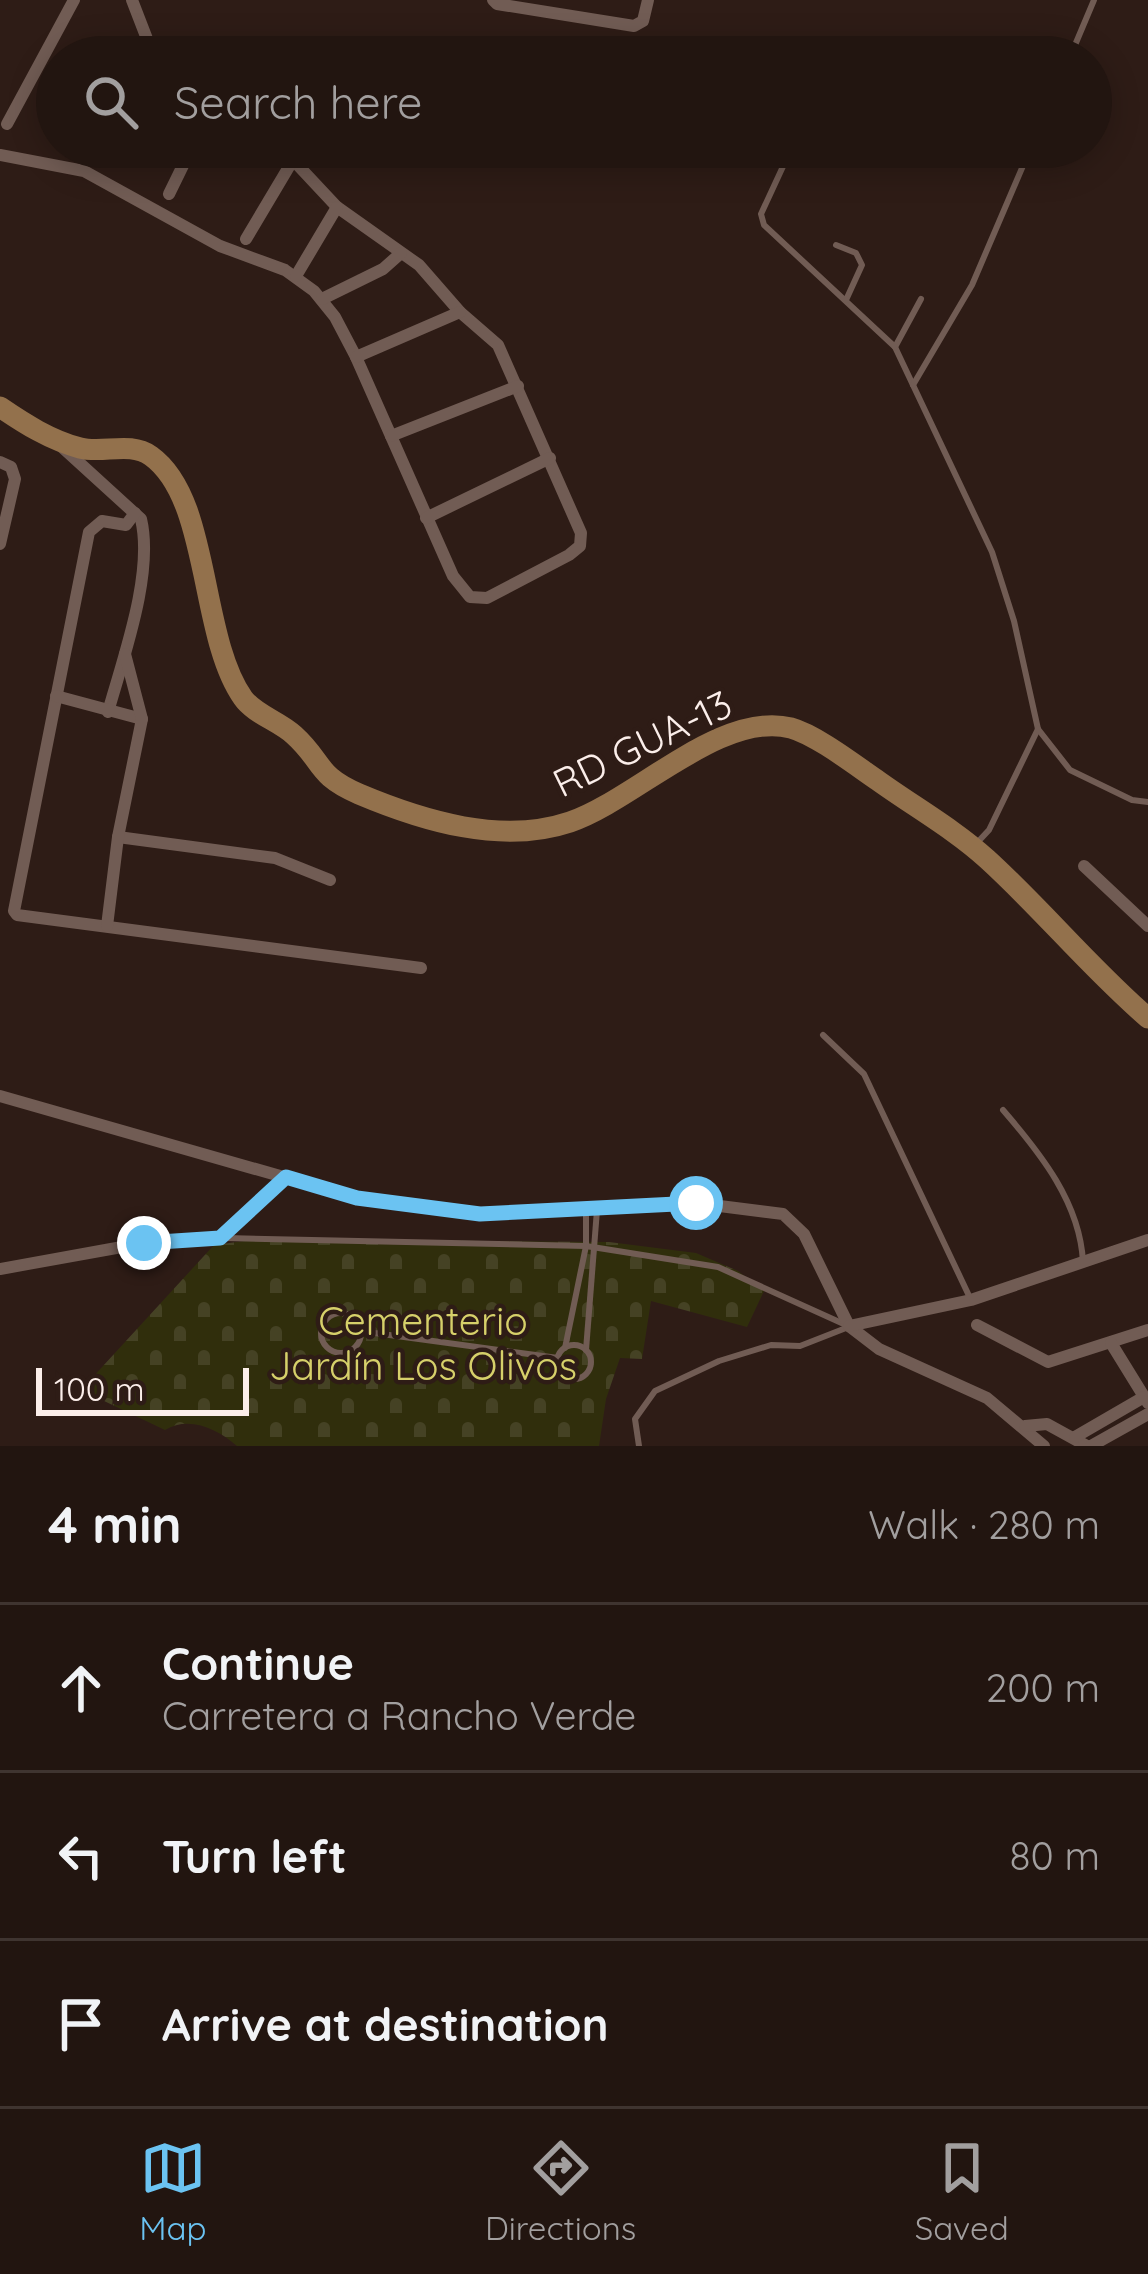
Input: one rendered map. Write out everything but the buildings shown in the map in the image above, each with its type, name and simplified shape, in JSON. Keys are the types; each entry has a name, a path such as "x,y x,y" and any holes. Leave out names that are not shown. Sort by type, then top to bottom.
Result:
{"main road":[{"name":"RD GUA-13","path":"0,407 32,430 83,449 132,448 152,456 180,496 193,526 220,648 244,701 295,735 328,780 469,829 551,826 583,817 721,738 761,726 794,728 862,769 973,848 1142,1005"}],"street":[{"path":"55,36 74,0"},
{"path":"132,0 143,36"},
{"path":"493,0 634,26 643,21 648,0"},
{"path":"8,124 36,71"},
{"path":"0,155 36,162"},
{"path":"68,168 84,171 220,247 296,276 322,298 356,356 453,575 470,596 487,598 569,555 580,546 581,533 498,345 419,265 338,207 301,168"},
{"path":"169,194 182,168"},
{"path":"247,239 288,168"},
{"path":"296,276 338,207"},
{"path":"322,298 383,269 401,253"},
{"path":"356,356 460,311"},
{"path":"391,436 518,386"},
{"path":"54,439 135,513 144,530 143,566 108,712"},
{"path":"426,518 550,458"},
{"path":"0,462 10,467 15,479 0,544"},
{"path":"135,513 126,525 102,521 88,532 14,911 422,968"},
{"path":"107,926 118,837 142,718 125,652"},
{"path":"56,696 142,718"},
{"path":"118,837 275,858 330,880"},
{"path":"1084,866 1148,926"},
{"path":"0,1096 357,1198 480,1214 696,1203 783,1214 804,1234 849,1326 879,1349 987,1398 1044,1446"},
{"path":"0,1269 144,1243 220,1238 286,1177"},
{"path":"849,1326 971,1300 1148,1240"},
{"path":"977,1325 1048,1362 1148,1330"},
{"path":"1084,1443 1146,1400 1112,1343"},
{"path":"1084,1443 1148,1414"},
{"path":"1025,1426 1047,1424 1084,1443"}],"lane":[{"path":"1079,36 1094,0"},
{"path":"782,168 761,214 764,225 895,346 992,552 1014,621 1030,710 1038,729 1070,770 1132,800 1148,802"},
{"path":"913,385 972,285 1022,168"},
{"path":"836,245 856,253 862,265 846,300"},
{"path":"895,346 921,299"},
{"path":"973,848 989,830 1038,729"},
{"path":"823,1035 864,1074 971,1300"},
{"path":"1004,1110 1041,1154 1078,1224 1083,1262"},
{"path":"557,1358 562,1374 578,1379 590,1367 586,1351 591,1210"},
{"path":"220,1238 590,1246 718,1267 849,1326"},
{"path":"557,1358 565,1348 590,1246"},
{"path":"344,1314 355,1319 361,1331 358,1344 342,1353 329,1350 321,1333 331,1316 344,1314"},
{"path":"639,1446 635,1419 655,1391 719,1361 771,1345 800,1346 849,1326"},
{"path":"361,1331 557,1358"},
{"path":"565,1348 578,1346 586,1351"}],"green space":[{"name":"Cementerio Jardín Los Olivos","path":"260,1239 609,1242 696,1253 738,1271 764,1291 747,1327 651,1301 642,1359 620,1358 606,1399 599,1446 237,1446 203,1426 184,1424 165,1430 81,1390 214,1245"}],"route":[{"path":"144,1243 220,1238 286,1177 357,1198 480,1214 696,1203"}]}
